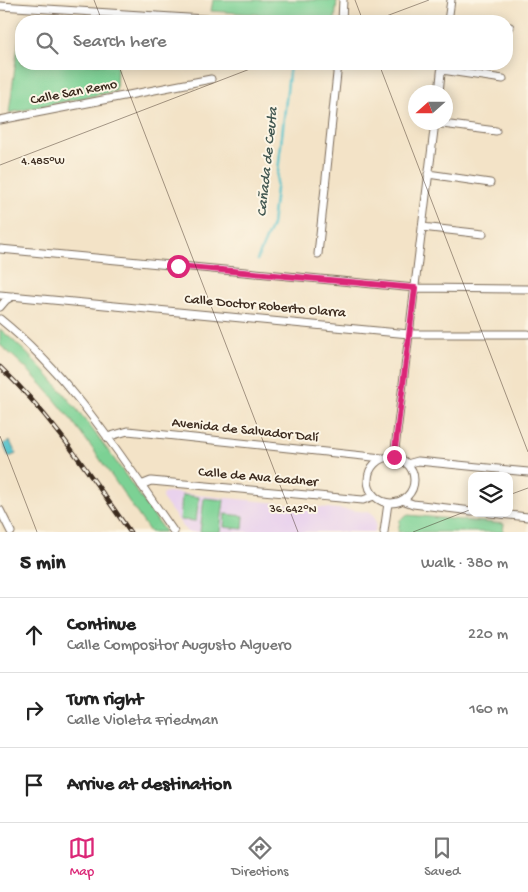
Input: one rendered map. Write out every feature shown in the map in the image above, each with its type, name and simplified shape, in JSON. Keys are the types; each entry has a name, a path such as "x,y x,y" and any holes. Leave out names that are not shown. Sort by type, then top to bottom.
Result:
{"street":[{"path":"342,15 343,0"},
{"path":"449,15 451,0"},
{"path":"0,6 140,15"},
{"path":"318,254 337,70"},
{"path":"440,85 442,70"},
{"path":"457,70 503,79"},
{"name":"Calle San Remo","path":"0,120 212,79"},
{"path":"453,125 496,131"},
{"path":"394,457 434,130"},
{"path":"428,174 490,183"},
{"path":"422,227 483,234"},
{"path":"0,250 415,288 528,289"},
{"name":"Calle Doctor Roberto Olarra","path":"0,295 409,334 528,334"},
{"path":"0,307 6,300 14,296"},
{"path":"0,319 54,370 107,437 174,532"},
{"name":"Avenida de Salvador Dalí","path":"107,437 128,431 382,458"},
{"path":"394,457 407,464 411,470 414,483 408,496 402,500 388,503 374,496 367,482 368,475 376,462 382,458 394,457"},
{"path":"407,464 418,461 528,472"},
{"name":"Calle de Ava Gadner","path":"141,486 151,481 363,500 374,496"},
{"path":"402,500 413,504 468,511"},
{"path":"384,532 388,503"},
{"path":"0,510 8,531"},
{"path":"513,515 528,517"}],"shaded area":[{"path":"163,493 369,512 374,516 376,523 375,532 187,532 162,498"}],"green space":[{"path":"213,0 337,0 336,15 266,15 211,11"},
{"path":"15,67 15,70 117,70 116,91 9,113"},
{"path":"0,329 47,374 68,399 108,451 165,532 150,532 63,409 43,386 0,345"},
{"path":"182,495 199,497 196,521 180,520"},
{"path":"204,498 224,500 220,532 200,532"},
{"path":"225,514 244,516 243,529 224,527"},
{"path":"408,515 504,524 503,532 398,532 400,520"}],"water":[{"path":"10,441 16,454 9,457 3,444"}],"waterway":[{"name":"Cañada de Ceuta","path":"257,260 272,225 289,70"}],"railway":[{"path":"0,367 53,425 130,532"}],"route":[{"path":"178,266 415,288 394,457"}]}
